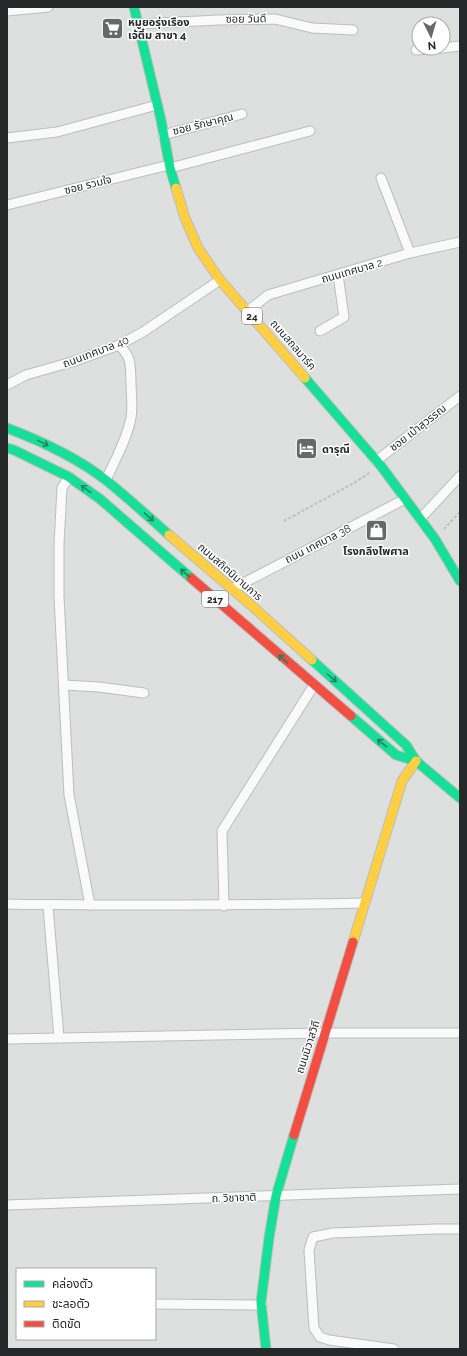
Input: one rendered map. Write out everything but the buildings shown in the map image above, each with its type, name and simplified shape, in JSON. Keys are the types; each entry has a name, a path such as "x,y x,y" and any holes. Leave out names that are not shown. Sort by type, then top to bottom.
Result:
{"main road":[{"name":"ถนนสถลมาร์ค","path":"134,7 157,105 169,167 185,218 198,248 220,280 378,464 435,539 460,581"},
{"name":"ถนนสถิตนิมานการ","path":"7,428 67,455 106,480 232,589 406,745 416,761 460,798"},
{"name":"ถนนสถิตนิมานการ","path":"7,448 69,477 100,499 396,755 416,761"},
{"name":"ถนนนิวาสวิถี","path":"266,1349 262,1305 269,1238 276,1196 304,1099 402,781 416,761"}],"street":[{"path":"7,11 48,7"},
{"name":"ซอย วันดี","path":"138,24 275,19 312,28 354,30"},
{"path":"7,138 57,132 157,105"},
{"name":"ซอย รักษาคุณ","path":"163,134 242,114"},
{"name":"ซอย รวมใจ","path":"7,205 169,167 310,131"},
{"path":"381,178 410,253"},
{"name":"ถนนเทศบาล 2","path":"248,311 268,295 410,253 460,242"},
{"path":"320,331 344,317 338,275"},
{"name":"ถนนเทศบาล 40","path":"7,385 26,375 75,362 119,345 143,332 220,280"},
{"path":"106,480 127,431 131,417 132,401 130,362 127,353 119,345"},
{"name":"ซอย เบ้าสุวรรณ","path":"378,464 460,396"},
{"path":"420,518 460,476"},
{"path":"69,477 62,488 59,544 59,597 70,795 90,905"},
{"name":"ถนน เทศบาล 38","path":"232,589 405,499"},
{"path":"64,685 99,687 144,693"},
{"path":"224,906 222,831 314,685"},
{"path":"7,904 48,906 224,906 365,903"},
{"path":"48,906 59,1038"},
{"path":"7,1039 325,1033 460,1033"},
{"name":"ถ. วิชาชาติ","path":"7,1205 460,1189"},
{"path":"394,1349 329,1340 320,1337 314,1328 309,1250 313,1237 333,1233 436,1228 460,1229"},
{"path":"156,1304 262,1305"}],"path":[{"path":"284,521 354,483 378,464"},
{"path":"435,539 460,512"}],"traffic: fast":[{"path":"134,7 161,120 170,168 176,188"},
{"path":"305,378 381,466 435,539 460,581"},
{"path":"7,428 59,451 84,465 123,494 169,535"},
{"path":"7,448 69,477 100,499 191,578"},
{"path":"312,660 406,745 416,761 460,798"},
{"path":"351,716 396,755 416,761"},
{"path":"266,1349 261,1302 269,1238 276,1196 294,1135"}],"traffic: slow":[{"path":"176,188 185,218 198,248 220,280 305,378"},
{"path":"169,535 251,605 312,660"},
{"path":"353,942 402,781 416,761"}],"traffic: jam":[{"path":"191,578 351,716"},
{"path":"294,1135 353,942"}],"place":[{"name":"หมูยอรุ่งเรือง เจ้ติ๋ม สาขา 4","path":"113,28"},
{"name":"ดารุณี","path":"307,449"},
{"name":"โรงกลึงไพศาล","path":"376,531"}]}
